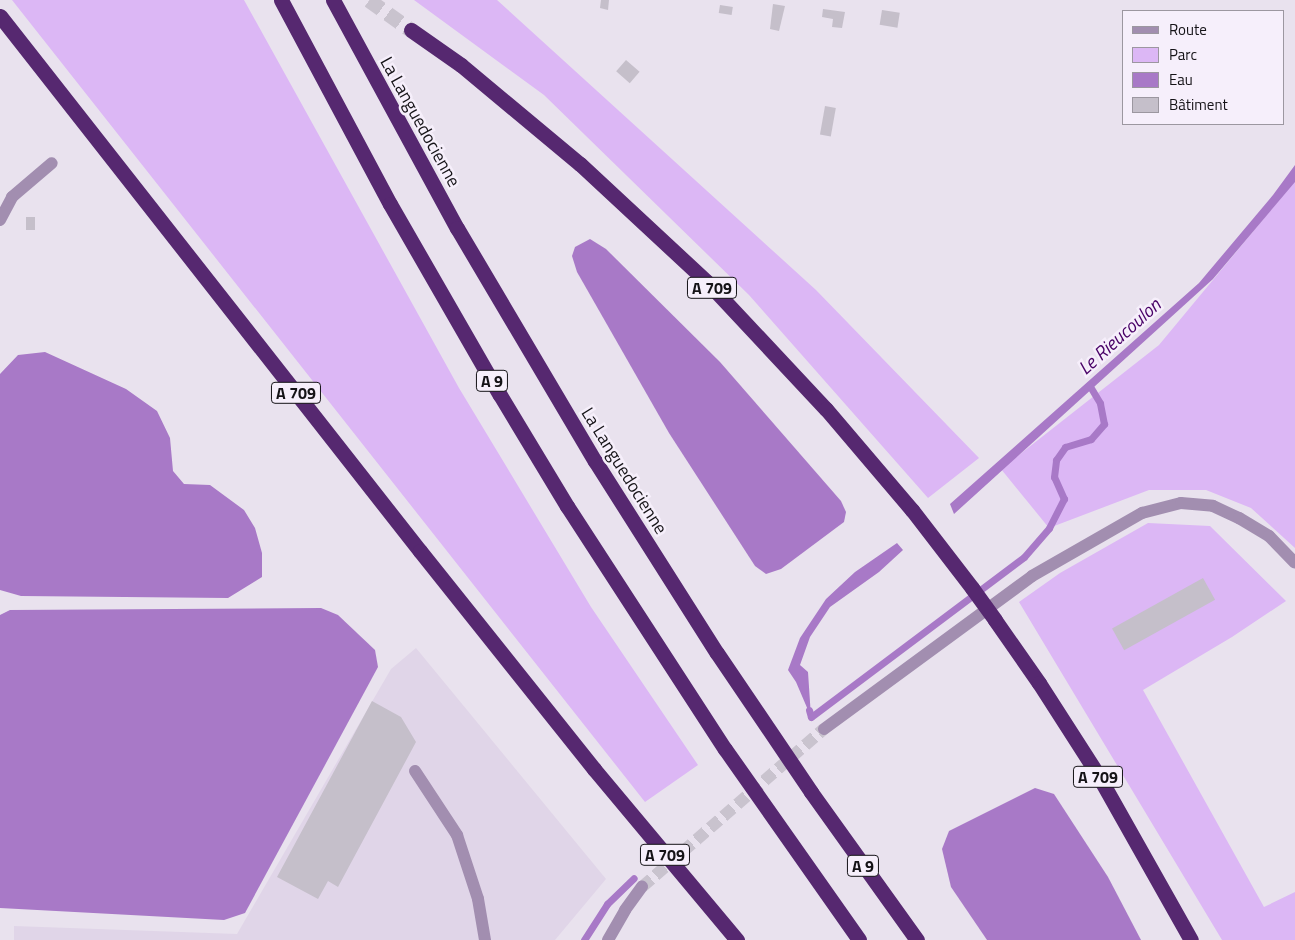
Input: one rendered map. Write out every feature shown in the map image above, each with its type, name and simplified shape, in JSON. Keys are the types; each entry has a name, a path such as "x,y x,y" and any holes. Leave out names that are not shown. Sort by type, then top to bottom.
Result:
{"highway":[{"name":"A 9","path":"281,0 418,253 567,506 730,757 859,940"},
{"name":"La Languedocienne","path":"333,0 457,228 595,461 722,661 811,792 917,940"},
{"name":"A 709","path":"0,16 432,567 594,768 737,940"},
{"name":"A 709","path":"411,30 461,65 559,146 644,221 707,282 826,408 912,510 972,588 1039,683 1098,775 1191,940"}],"street":[{"path":"0,220 12,197 52,163"},
{"path":"824,729 1032,576 1142,514 1181,503 1213,506 1240,518 1269,536 1295,563"},
{"path":"415,771 457,835 478,898 486,940"},
{"path":"608,940 625,910 642,887"}],"shaded area":[{"path":"416,648 606,879 555,940 14,940 14,926 237,934 391,669"}],"green space":[{"path":"12,0 244,0 459,388 591,607 698,765 645,802"},
{"path":"414,0 497,0 816,290 979,458 928,498 749,295 544,95"},
{"path":"1295,181 1295,548 1251,508 1206,490 1149,490 1049,528 1001,469 1159,345"},
{"path":"1148,523 1210,526 1286,601 1232,637 1143,690 1264,907 1295,892 1295,940 1222,940 1019,602 1060,573"}],"water":[{"path":"1295,165 1295,182 1213,279 954,514 950,504 1199,283 1273,195"},
{"path":"590,239 606,249 720,362 841,501 846,512 844,522 781,569 766,574 755,566 669,433 577,272 572,256 575,247"},
{"path":"45,352 126,389 157,411 170,438 173,471 184,484 210,485 244,510 255,528 262,553 262,577 228,598 21,596 0,590 0,374 18,355"},
{"path":"897,543 903,550 879,572 830,607 810,637 800,665 808,672 811,717 796,682 788,670 800,638 826,599 855,572"},
{"path":"321,608 338,615 375,650 378,667 245,913 224,920 0,908 0,615 10,610"},
{"path":"1035,788 1054,794 1108,877 1141,940 987,940 951,887 942,849 949,831"}],"building":[{"path":"601,0 609,0 608,10 600,8"},
{"path":"773,4 785,6 779,31 770,29"},
{"path":"720,5 733,7 732,15 719,13"},
{"path":"823,9 845,12 842,28 832,27 833,19 822,17"},
{"path":"882,10 900,13 897,28 880,25"},
{"path":"626,60 640,72 630,83 616,71"},
{"path":"825,106 836,108 831,136 820,135"},
{"path":"26,217 35,217 35,230 26,230"},
{"path":"1203,578 1215,600 1124,650 1112,628"},
{"path":"372,701 401,717 416,742 338,887 328,881 318,899 277,877"}],"waterway":[{"path":"809,710 811,717 1024,557 1049,528 1064,499 1054,477 1056,460 1065,447 1091,439 1104,424 1100,403 1089,385"},
{"name":"Le Rieucoulon","path":"584,940 607,904 634,878"}],"tunnel":[{"path":"369,0 411,30"},
{"path":"642,887 824,729"}]}
